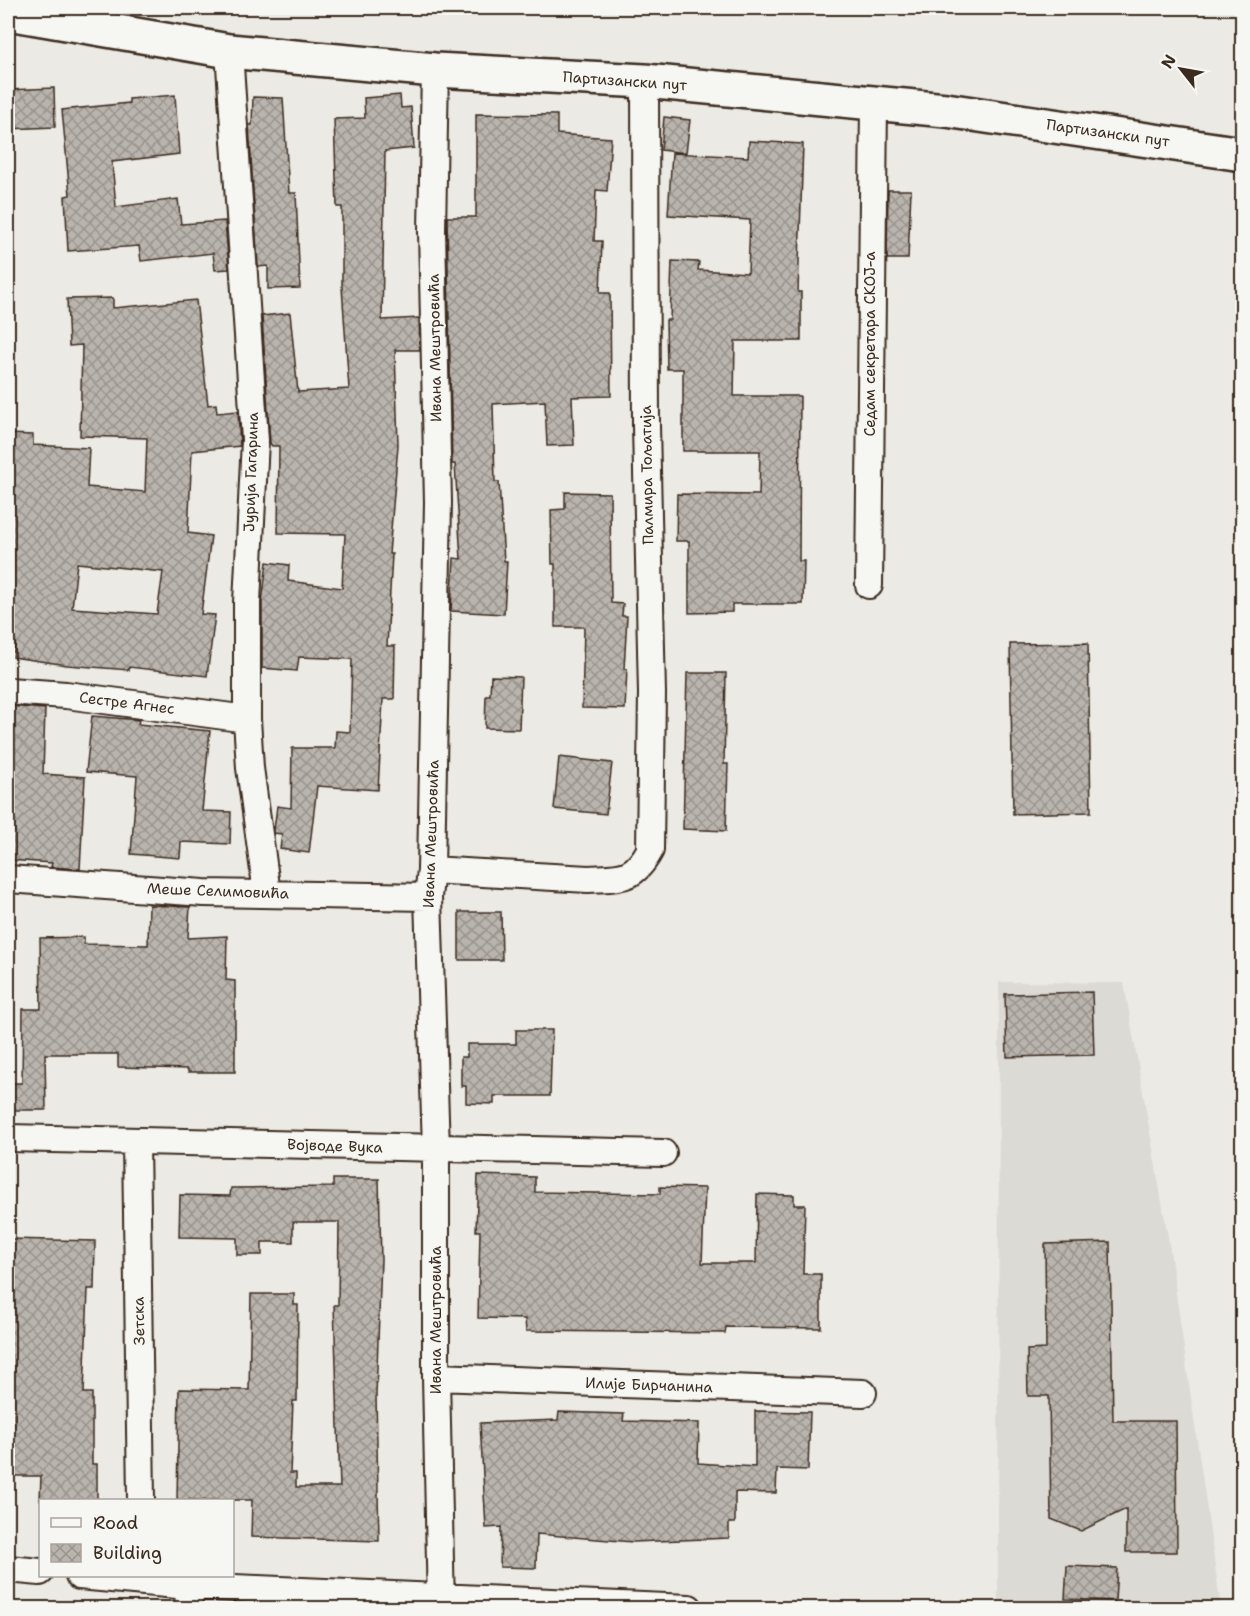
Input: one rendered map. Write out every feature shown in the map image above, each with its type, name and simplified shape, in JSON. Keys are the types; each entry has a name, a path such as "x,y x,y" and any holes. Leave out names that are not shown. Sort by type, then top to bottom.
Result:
{"main road":[{"name":"Партизански пут","path":"8,13 229,51 435,69 645,81 956,111 1242,154"}],"street":[{"name":"Јурија Гагарина","path":"229,51 255,440 247,593 247,719 250,768 267,893"},
{"name":"Ивана Мештровића","path":"435,69 432,231 438,502 432,870 428,897 436,1149 435,1377 441,1603"},
{"name":"Палмира Тољатија","path":"432,870 588,879 630,875 641,867 651,850 652,693 646,426 645,81"},
{"name":"Седам секретара СКОЈ-а","path":"869,585 874,103"},
{"name":"Сестре Агнес","path":"8,691 76,696 247,719"},
{"name":"Меше Селимовића","path":"8,879 204,893 428,897"},
{"name":"Војводе Вука","path":"8,1138 663,1154"},
{"name":"Зетска","path":"136,1141 141,1499"},
{"name":"Илије Бирчанина","path":"435,1377 863,1393"},
{"path":"8,1569 39,1572"},
{"path":"121,1577 142,1578 189,1597 689,1608"}],"shaded area":[{"path":"999,982 1124,983 1168,1237 1221,1608 998,1608"}],"building":[{"path":"54,88 55,127 8,129 8,90"},
{"path":"175,95 179,154 112,162 116,207 178,199 181,224 225,221 229,269 215,270 213,253 141,261 139,246 68,251 65,196 70,195 62,110 129,103 129,99"},
{"path":"400,95 401,108 411,107 414,148 385,151 382,320 419,318 420,350 395,350 398,445 389,554 392,554 387,646 395,646 394,699 383,699 378,790 317,786 309,853 280,849 282,834 274,833 274,830 277,806 291,808 292,748 335,748 336,731 350,732 352,659 299,657 297,671 262,668 262,603 267,562 289,565 288,581 342,588 345,534 278,533 279,446 272,446 270,443 262,316 290,313 298,392 349,389 342,287 342,207 337,207 334,119 365,118 364,98"},
{"path":"253,97 283,98 289,193 296,193 300,288 268,289 268,266 258,267 249,125 252,125"},
{"path":"476,114 557,115 557,134 611,138 607,191 596,190 594,241 602,241 600,293 610,293 611,396 572,397 574,445 547,446 545,401 493,404 495,482 499,482 504,561 507,561 504,614 451,611 454,558 461,559 455,464 452,464 447,217 476,217"},
{"path":"664,117 690,120 686,153 661,150"},
{"path":"749,141 803,144 798,292 801,292 801,341 735,341 734,396 800,396 799,561 804,561 803,604 732,604 732,612 689,613 689,541 676,541 677,494 759,495 760,451 683,451 683,369 667,369 666,320 670,320 672,261 699,262 698,270 748,273 750,220 668,215 672,153 748,157"},
{"path":"888,190 911,190 908,259 887,259"},
{"path":"113,298 113,308 196,300 208,405 216,404 217,413 238,411 240,446 192,451 188,533 211,536 201,614 215,615 207,676 129,667 129,670 67,665 13,657 15,644 8,643 8,434 33,435 33,445 89,448 87,487 145,492 147,438 80,436 82,345 69,346 67,299","holes":["77,563 163,572 157,614 72,608"]},
{"path":"565,492 610,493 611,603 623,604 622,616 627,616 624,669 627,669 625,709 582,708 584,627 555,627 555,564 552,564 551,510 565,509"},
{"path":"1088,643 1091,812 1013,814 1010,644"},
{"path":"687,673 726,673 724,764 728,764 726,831 683,829"},
{"path":"491,676 521,677 519,729 485,728 486,695 490,695"},
{"path":"8,706 45,709 43,774 85,777 80,869 51,867 52,863 8,860"},
{"path":"92,716 139,720 138,724 210,731 202,811 231,812 230,844 181,842 180,858 131,854 137,776 86,772"},
{"path":"559,757 612,763 606,814 554,809"},
{"path":"149,905 190,907 188,938 227,936 226,980 235,981 235,1072 188,1072 188,1069 118,1067 118,1054 45,1054 46,1110 8,1110 8,1083 22,1083 23,1009 41,1009 40,938 84,937 84,944 148,945"},
{"path":"459,912 501,912 502,960 459,960"},
{"path":"1092,992 1094,1055 1007,1057 1005,994"},
{"path":"516,1030 552,1030 550,1096 494,1096 494,1104 466,1103 466,1086 461,1086 461,1057 467,1057 467,1044 516,1044"},
{"path":"478,1175 535,1177 535,1192 660,1194 660,1187 705,1188 702,1263 756,1263 757,1194 794,1195 794,1205 805,1205 803,1274 821,1274 821,1328 726,1327 725,1333 526,1331 525,1319 478,1318 480,1231 476,1231"},
{"path":"333,1179 379,1179 381,1260 376,1395 379,1541 251,1537 252,1500 177,1499 179,1389 249,1390 251,1294 294,1294 294,1305 298,1305 297,1401 293,1401 290,1473 296,1473 296,1487 340,1487 334,1305 338,1305 339,1222 293,1222 293,1242 262,1242 262,1255 237,1255 237,1238 179,1237 180,1195 230,1196 231,1188 333,1187"},
{"path":"8,1239 95,1241 94,1289 88,1289 84,1393 92,1393 92,1464 97,1464 97,1499 40,1499 41,1476 8,1476"},
{"path":"1110,1242 1113,1421 1176,1421 1177,1552 1126,1552 1126,1509 1081,1531 1051,1519 1049,1396 1028,1396 1027,1350 1046,1349 1045,1244"},
{"path":"755,1411 810,1412 808,1470 777,1469 776,1493 735,1492 735,1523 729,1523 729,1538 633,1542 537,1534 536,1568 500,1567 501,1527 486,1528 480,1423 558,1420 559,1412 624,1414 623,1421 699,1423 698,1463 755,1467"},
{"path":"1067,1566 1117,1568 1115,1601 1065,1599"}]}
